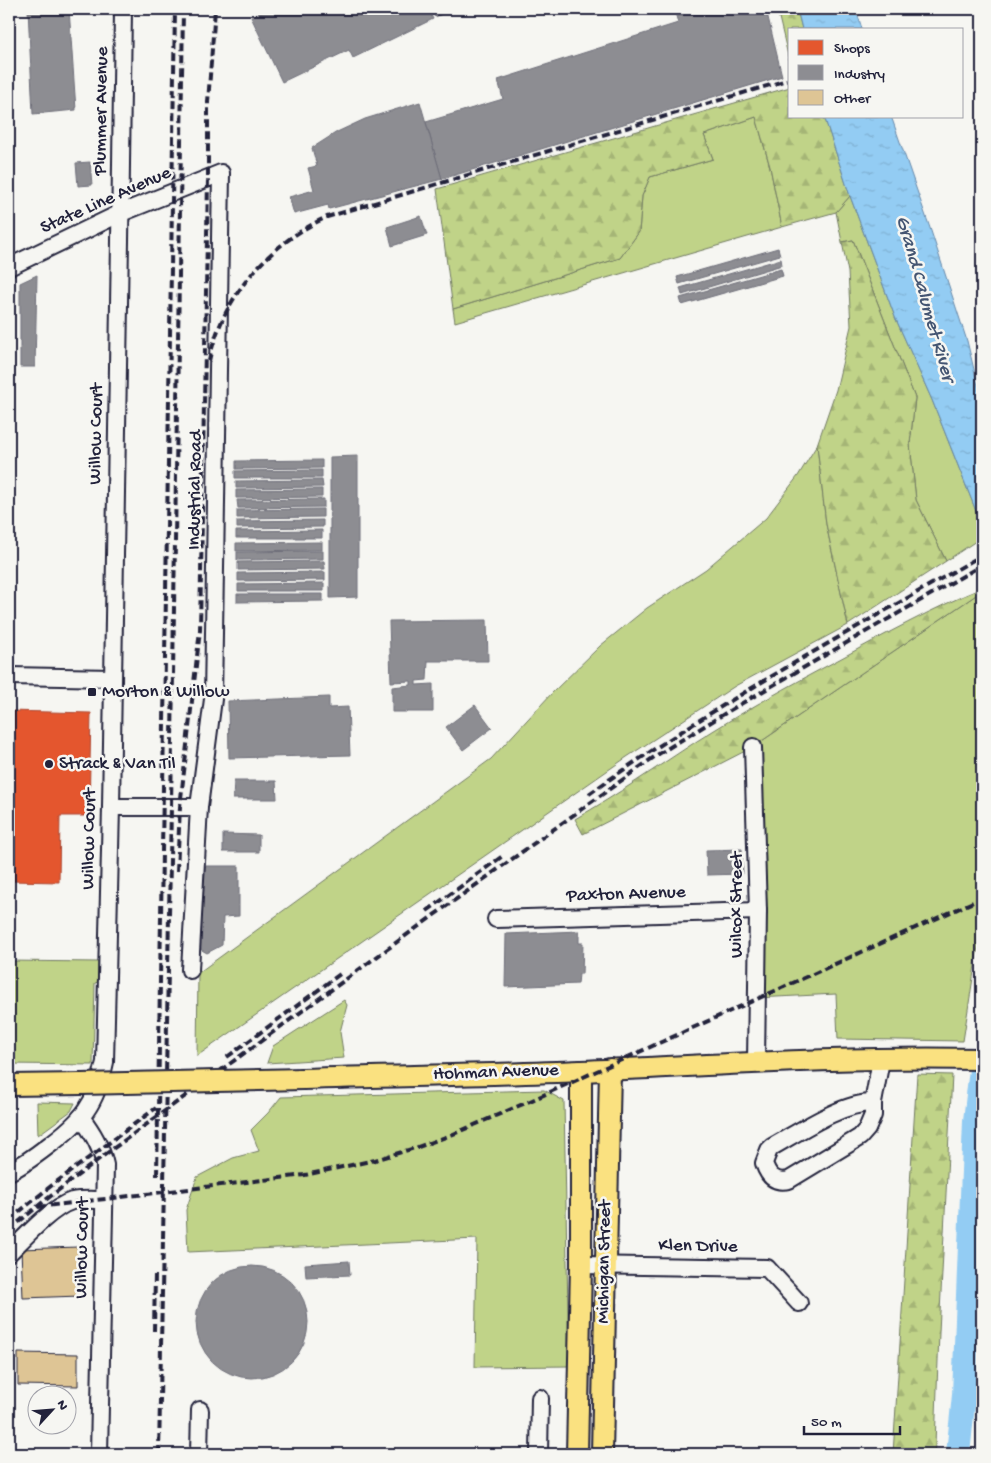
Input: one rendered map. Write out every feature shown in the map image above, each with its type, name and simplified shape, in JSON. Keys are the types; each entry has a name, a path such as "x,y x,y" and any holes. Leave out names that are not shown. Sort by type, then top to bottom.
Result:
{"main road":[{"name":"Hohman Avenue","path":"9,1085 581,1071 756,1062 982,1059"},
{"name":"Michigan Street","path":"602,1454 610,1069"},
{"name":"Michigan Street","path":"577,1454 581,1265 581,1071"}],"street":[{"name":"Plummer Avenue","path":"121,213 122,9"},
{"name":"State Line Avenue","path":"9,267 121,213 221,174"},
{"name":"Industrial Road","path":"190,970 199,807 213,699 221,174"},
{"name":"Willow Court","path":"99,1454 104,1165 103,1156 93,1134 81,1117 97,1090 105,1062 121,213"},
{"path":"9,676 113,678"},
{"name":"Wilcox Street","path":"754,747 758,911 756,1062"},
{"path":"111,807 199,807"},
{"name":"Paxton Avenue","path":"496,919 758,911"},
{"path":"873,1103 856,1104 842,1109 772,1147 765,1156 764,1163 767,1173 773,1179 789,1180 853,1143 860,1137 867,1129 873,1114 873,1103 881,1060"},
{"path":"9,1172 22,1165 68,1131 81,1117"},
{"path":"9,1253 47,1218 66,1204 80,1200 104,1200"},
{"name":"Klen Drive","path":"581,1265 767,1268 799,1303"},
{"path":"539,1454 540,1398"},
{"path":"199,1454 200,1410"}],"green space":[{"path":"777,9 797,9 802,28 788,28 788,56"},
{"path":"788,88 788,118 825,118 850,196 836,212 782,227 770,167 756,117 704,135 713,159 650,177 642,196 639,232 620,258 453,309 437,189"},
{"path":"756,117 770,167 782,227 455,322 453,309 620,258 639,232 642,196 650,177 713,159 704,135"},
{"path":"850,196 895,317 932,400 982,526 982,537 946,561 916,500 910,444 915,398 853,240 842,242 836,212"},
{"path":"853,240 915,398 910,444 916,500 946,561 848,625 826,524 817,445 836,390 851,326 848,272 842,242"},
{"path":"817,445 826,524 848,625 735,686 627,757 197,1056 198,973 491,759 552,693 600,646 647,608 706,569 766,518 798,476"},
{"path":"982,588 982,591 753,747 583,834 575,819 622,791 714,730 890,632"},
{"path":"982,591 982,921 963,1041 838,1039 836,994 757,998 753,747"},
{"path":"9,961 98,962 98,982 95,983 93,1065 9,1064"},
{"path":"344,1000 347,1005 340,1032 344,1058 267,1063 273,1046"},
{"path":"917,1074 952,1075 935,1445 934,1454 893,1454"},
{"path":"544,1090 564,1101 569,1366 475,1367 477,1239 188,1252 186,1210 197,1177 233,1158 259,1151 251,1130 281,1097"},
{"path":"37,1102 75,1103 71,1111 38,1135"},
{"path":"982,1379 982,1454 978,1454"}],"water":[{"path":"797,9 856,9 862,28 802,28"},
{"path":"825,118 892,118 967,341 982,402 982,526 932,400 895,317 850,196"}],"building: Shops":[{"name":"Strack & Van Til","path":"9,711 91,713 89,816 60,816 59,882 9,881"}],"building: Industry":[{"path":"28,9 69,9 76,110 33,114"},
{"path":"269,9 428,9 433,19 353,58 349,50 282,82 251,17"},
{"path":"432,9 454,9 435,17"},
{"path":"674,9 766,9 782,76 442,179 426,122 503,99 498,80 678,23"},
{"path":"420,102 442,179 329,209 328,205 294,214 289,197 314,190 308,168 317,166 312,148 337,132 365,119"},
{"path":"90,162 92,185 78,186 76,163"},
{"path":"421,216 427,235 392,246 387,227"},
{"path":"778,248 780,255 679,284 677,277"},
{"path":"781,259 782,265 682,295 680,288"},
{"path":"781,269 783,276 682,305 680,298"},
{"path":"37,275 35,367 20,367 20,283"},
{"path":"358,456 358,597 330,598 330,457"},
{"path":"322,460 322,468 236,469 236,461"},
{"path":"322,470 322,478 235,478 235,471"},
{"path":"322,480 323,487 236,488 236,481"},
{"path":"322,489 322,497 236,498 236,490"},
{"path":"324,499 324,507 238,508 237,500"},
{"path":"323,509 323,517 237,518 237,510"},
{"path":"323,520 323,527 237,528 237,521"},
{"path":"322,530 322,538 236,538 236,531"},
{"path":"322,542 322,550 236,551 236,543"},
{"path":"323,551 323,559 237,560 237,552"},
{"path":"324,561 325,569 238,570 238,562"},
{"path":"325,572 325,580 238,581 238,573"},
{"path":"324,583 324,591 238,591 238,584"},
{"path":"237,594 323,594 323,601 237,602"},
{"path":"487,620 488,661 428,661 427,680 416,681 416,685 433,684 433,712 392,712 392,687 411,685 411,681 391,682 389,621"},
{"path":"329,697 329,708 348,707 350,755 229,758 228,701"},
{"path":"475,705 492,728 463,750 446,727"},
{"path":"234,781 276,781 277,799 233,799"},
{"path":"223,834 259,835 259,852 223,852"},
{"path":"742,849 743,874 707,875 706,850"},
{"path":"202,866 239,866 239,916 223,917 222,945 207,953 200,949"},
{"path":"579,931 579,943 583,943 582,974 579,974 578,984 505,987 506,934"},
{"path":"349,1261 350,1275 306,1277 305,1264"},
{"path":"252,1266 273,1270 292,1282 304,1301 308,1322 304,1343 292,1362 273,1374 252,1378 231,1374 212,1362 200,1343 196,1322 200,1301 212,1282 231,1270"}],"building: Other":[{"path":"78,1247 80,1296 23,1298 21,1249"},
{"path":"18,1353 78,1354 78,1386 18,1385"}],"waterway":[{"name":"Grand Calumet River","path":"958,1454 964,1395 975,1121 982,1061"}],"railway":[{"path":"157,1176 175,9"},
{"path":"159,1454 183,9"},
{"path":"177,871 180,807 200,630 208,102 215,9"},
{"path":"209,361 215,338 225,315 236,294 251,275 286,242 306,228 327,217 787,80"},
{"path":"589,794 636,761 733,699 982,555"},
{"path":"9,1230 103,1156 657,755 737,706 982,565"},
{"path":"427,911 504,855"},
{"path":"38,1207 305,1175 375,1160 418,1147 530,1101 982,898"},
{"path":"227,1057 340,974"},
{"path":"9,1220 51,1186 156,1108"},
{"path":"154,1331 155,1274"}],"place":[{"name":"Morton & Willow","path":"92,692"},
{"name":"Strack & Van Til","path":"49,764"}]}
